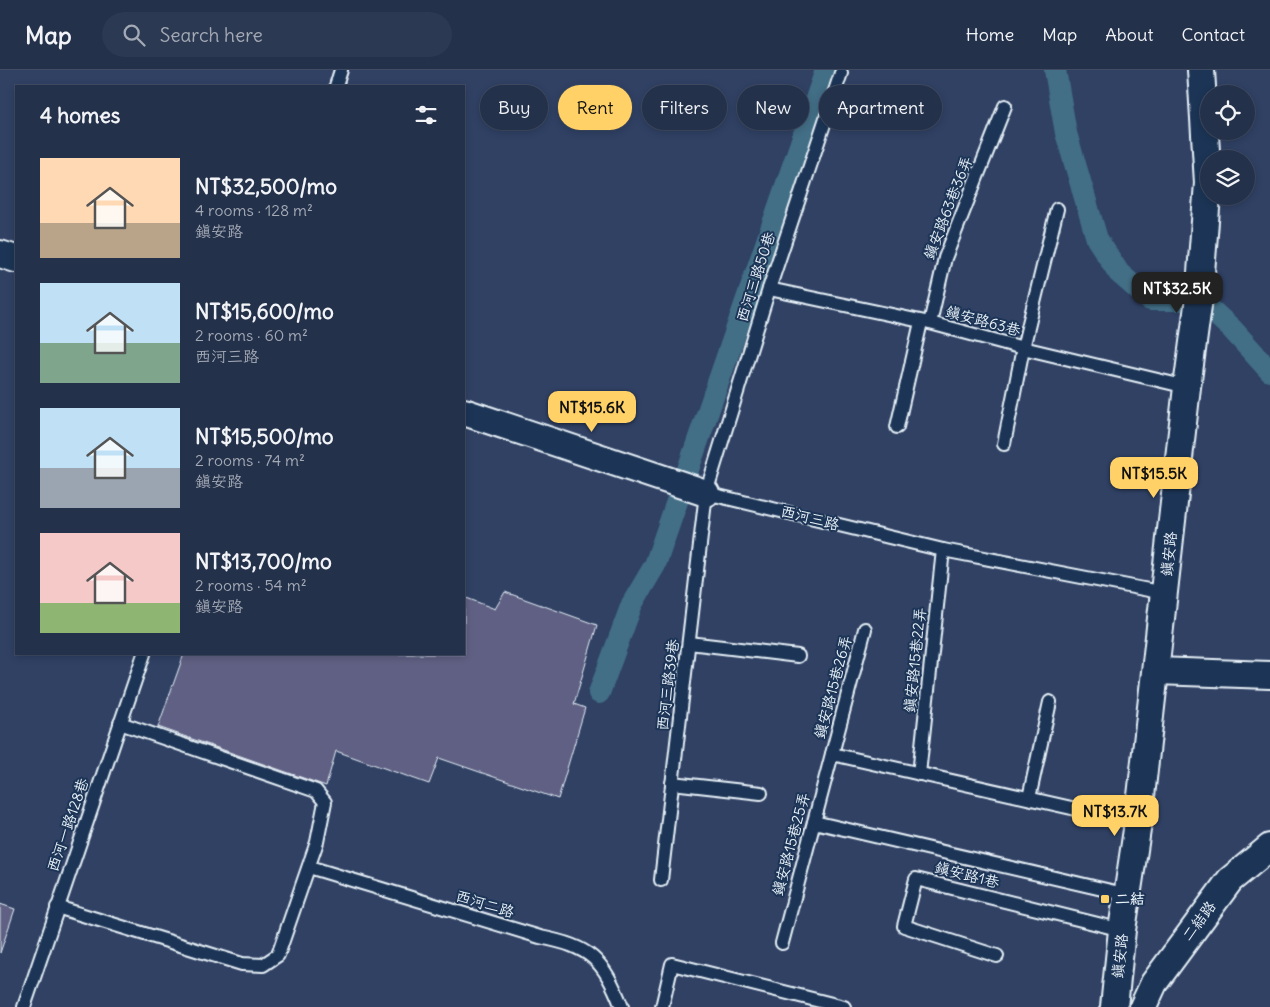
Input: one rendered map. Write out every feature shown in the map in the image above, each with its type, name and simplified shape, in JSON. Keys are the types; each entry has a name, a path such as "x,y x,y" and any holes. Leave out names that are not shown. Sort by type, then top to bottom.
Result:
{"street":[{"name":"鎮安路","path":"1114,1007 1122,930 1138,823 1187,387 1199,298 1208,183 1201,70"},
{"path":"0,254 15,260"},
{"name":"西河三路","path":"465,412 706,493"},
{"path":"1156,670 1270,675"},
{"name":"二結路","path":"1143,1007 1154,983 1230,880 1270,847"}],"lane":[{"path":"336,85 341,70"},
{"name":"西河三路50巷","path":"706,493 769,289 841,73"},
{"name":"鎮安路63巷36弄","path":"897,426 945,258 1005,106"},
{"path":"1004,444 1023,348 1057,210"},
{"name":"鎮安路63巷","path":"769,289 926,323 1187,387"},
{"name":"西河三路","path":"706,493 943,550 1164,592"},
{"name":"西河三路39巷","path":"661,880 706,493"},
{"name":"鎮安路15巷22弄","path":"919,774 943,550"},
{"name":"鎮安路15巷26弄","path":"832,754 866,629"},
{"path":"690,643 798,656"},
{"name":"西河一路128巷","path":"24,1007 144,655"},
{"path":"1029,798 1050,702"},
{"path":"57,907 242,964 263,965 278,955 319,835 325,802 316,791 120,723"},
{"path":"832,754 1138,823"},
{"name":"鎮安路15巷25弄","path":"782,943 832,754"},
{"path":"672,783 761,793"},
{"path":"814,822 1128,895"},
{"name":"西河二路","path":"308,867 581,948 603,966 612,980 622,1007"},
{"name":"鎮安路1巷","path":"997,956 904,926 916,879 1122,930"},
{"path":"662,1007 672,964 844,1007"}],"building":[{"path":"505,592 597,625 574,704 585,708 558,799 439,758 429,784 336,751 326,786 158,727 184,655 465,655 465,597 495,609"},
{"path":"0,904 15,909 0,953"}],"waterway":[{"path":"599,693 632,604 655,565 826,70"},
{"path":"1055,70 1066,133 1097,239 1119,273 1150,300 1200,300 1232,329 1270,371"}],"place":[{"name":"二結","path":"1105,899"}]}
